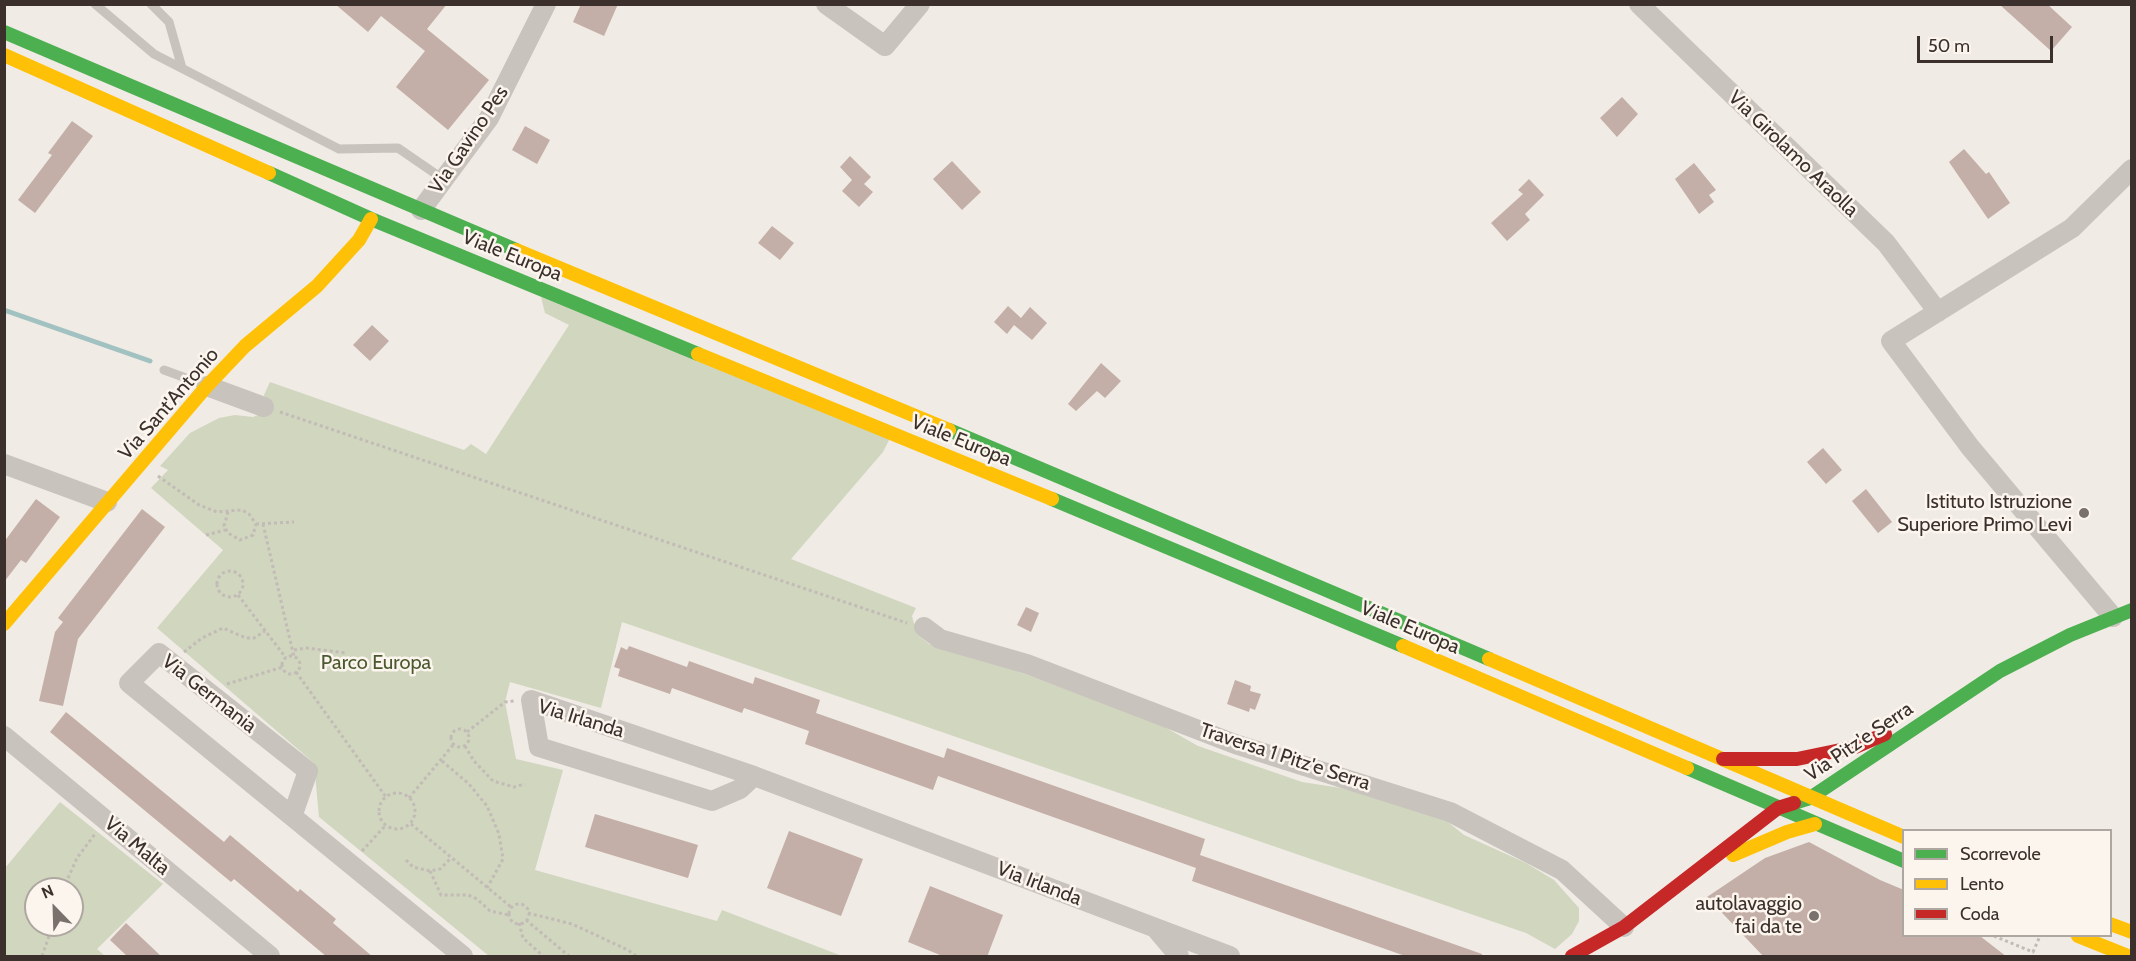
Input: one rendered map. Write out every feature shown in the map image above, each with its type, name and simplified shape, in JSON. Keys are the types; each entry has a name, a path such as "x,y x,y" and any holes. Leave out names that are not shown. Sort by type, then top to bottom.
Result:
{"main road":[{"name":"Viale Europa","path":"4,32 421,210 753,347 1902,836"},
{"name":"Viale Europa","path":"4,55 371,219 1269,589 1902,860"},
{"name":"Via Sant'Antonio","path":"4,624 207,386 245,346 317,286 358,240 371,219"},
{"name":"Via Pitz'e Serra","path":"1572,957 1624,927 1778,808 1810,798 2000,671 2070,634 2122,614"},
{"name":"Via Pitz'e Serra","path":"1718,759 1797,759 1855,747 1950,703"},
{"name":"Via Pitz'e Serra","path":"1699,870 1787,832 1815,824"},
{"path":"2112,925 2132,932"},
{"path":"2080,937 2128,957"}],"street":[{"name":"Via Gavino Pes","path":"421,210 489,118 546,4"},
{"path":"826,4 885,46 920,4"},
{"name":"Via Girolamo Araolla","path":"1639,4 1886,243 1938,312"},
{"path":"2122,614 1970,447 1891,341 2072,228 2132,169"},
{"path":"207,386 264,407"},
{"path":"4,464 107,502"},
{"name":"Traversa 1 Pitz'e Serra","path":"924,627 940,639 1027,664 1235,744 1450,812 1562,870 1624,927"},
{"name":"Via Germania","path":"292,814 308,771 159,653 129,683 292,814 463,957"},
{"name":"Via Irlanda","path":"754,776 740,789 712,801 539,747 531,700 754,776 1155,928 1204,950 1230,957"},
{"name":"Via Malta","path":"4,736 270,957"},
{"name":"Via Irlanda","path":"1155,928 1179,957"}],"lane":[{"path":"95,4 154,54 339,149 398,148 443,179"},
{"path":"151,4 169,22 182,68"},
{"path":"164,370 207,386"}],"path":[{"path":"264,407 924,627"},
{"path":"134,474 148,486 158,476 199,505 217,512 228,513 242,510 249,514 256,524"},
{"path":"225,530 228,513"},
{"path":"256,524 294,522"},
{"path":"206,535 225,530 240,540 253,535 256,524"},
{"path":"263,524 294,657 300,664 296,672"},
{"path":"231,570 241,576 244,584 238,595 230,597 221,593 217,580 222,573 231,570"},
{"path":"238,595 286,658"},
{"path":"174,665 184,652 214,631 223,628 246,638 254,638 265,631"},
{"path":"294,650 306,648 346,653"},
{"path":"286,658 294,657"},
{"path":"283,667 286,658"},
{"path":"283,667 288,673 296,672"},
{"path":"208,692 283,667"},
{"path":"296,672 386,797"},
{"path":"467,732 505,702 531,700"},
{"path":"460,729 467,732 469,738 465,746 459,748 453,745 450,740 452,733 460,729"},
{"path":"409,798 453,745"},
{"path":"465,746 474,761 493,781 514,787 525,784"},
{"path":"442,761 469,784 487,806 499,834 503,859 487,888"},
{"path":"394,793 409,798 416,811 411,824 396,830 385,826 378,810 386,797 394,793"},
{"path":"411,824 512,907"},
{"path":"351,863 385,826"},
{"path":"68,877 76,858 100,829"},
{"path":"406,860 413,867 430,871 440,869 451,858"},
{"path":"430,871 441,895 468,895 477,899 490,911 509,915 513,921 519,923 526,920"},
{"path":"509,915 512,907 520,904 528,913 572,924 628,950 636,957"},
{"path":"526,920 528,913"},
{"path":"526,920 569,957"},
{"path":"519,923 523,938 543,957"},
{"path":"42,957 49,937"},
{"path":"1996,937 2033,952 2040,937"}],"green space":[{"name":"Parco Europa","path":"541,297 890,438 883,452 791,559 916,608 912,616 917,634 929,644 984,659 1156,722 1198,746 1302,782 1341,788 1438,814 1464,835 1526,863 1554,880 1579,908 1579,921 1572,934 1555,949 1526,933 622,622 601,708 510,682 505,702 516,759 563,770 535,870 717,921 722,910 842,956 489,956 319,817 314,763 157,628 223,550 151,488 168,470 160,466 190,433 219,418 235,415 253,417 268,411 264,395 270,382 464,450 471,444 486,454 569,325 545,313"},
{"path":"60,802 163,884 97,949 105,956 5,956 5,868"}],"building":[{"path":"335,4 447,4 427,29 489,80 448,130 396,87 425,51 381,16 368,32"},
{"path":"581,4 618,4 604,36 573,22"},
{"path":"1999,4 2047,4 2072,27 2051,51"},
{"path":"1622,97 1638,114 1617,137 1600,118"},
{"path":"72,121 93,136 35,213 18,200 52,155 48,153"},
{"path":"525,126 550,140 537,164 512,150"},
{"path":"1964,149 1986,174 1989,172 2010,203 1988,219 1949,162"},
{"path":"850,156 871,177 864,184 873,192 859,207 842,191 852,180 840,167"},
{"path":"952,161 981,192 962,210 933,179"},
{"path":"1694,163 1716,190 1709,195 1714,202 1699,214 1675,179"},
{"path":"1529,179 1544,195 1525,214 1530,220 1507,241 1491,223 1523,194 1518,190"},
{"path":"772,226 794,243 780,260 758,243"},
{"path":"1008,306 1021,318 1030,307 1047,323 1032,340 1014,325 1007,334 994,322"},
{"path":"372,325 389,341 370,361 353,345"},
{"path":"1101,363 1121,381 1105,398 1097,391 1076,411 1068,404"},
{"path":"1823,448 1842,470 1826,484 1807,462"},
{"path":"1866,489 1892,522 1878,533 1852,501"},
{"path":"36,499 60,517 26,563 21,560 4,582 4,542"},
{"path":"142,509 165,527 78,639 63,706 39,701 55,632 63,622 58,618"},
{"path":"1026,607 1039,613 1031,632 1017,625"},
{"path":"629,646 687,667 689,661 753,684 755,677 820,700 816,713 944,758 947,748 1205,839 1200,855 1482,954 1482,957 1408,957 1192,881 1196,868 938,776 933,790 805,744 809,731 744,708 742,713 672,688 670,694 618,676 620,669 614,667 621,647 627,650"},
{"path":"1235,680 1251,686 1250,691 1261,694 1255,710 1250,708 1249,712 1227,704"},
{"path":"66,712 224,842 230,835 298,892 300,889 336,919 333,923 373,957 327,957 234,879 231,882 50,732"},
{"path":"595,814 698,845 688,878 585,847"},
{"path":"789,831 863,859 841,916 767,888"},
{"name":"autolavaggio fai da te","path":"1809,842 1902,889 1902,937 1981,937 2007,957 1764,957 1707,897 1765,858"},
{"path":"930,886 1003,915 987,957 945,957 908,942"},
{"path":"126,923 162,957 128,957 110,940"}],"waterway":[{"path":"4,310 150,361"}],"traffic: fast":[{"path":"4,32 516,250"},
{"path":"269,173 371,219 698,354"},
{"path":"949,430 1489,659"},
{"path":"1052,499 1403,646"},
{"path":"1794,803 1810,798 2000,671 2070,635 2132,610"},
{"path":"1687,768 1902,860"}],"traffic: slow":[{"path":"4,55 269,173"},
{"path":"4,624 207,386 245,346 317,286 359,240 371,219"},
{"path":"516,250 949,430"},
{"path":"698,354 1052,499"},
{"path":"1403,646 1687,768"},
{"path":"1489,659 1902,836"},
{"path":"1733,855 1787,832 1815,824"},
{"path":"2112,925 2132,932"},
{"path":"2080,937 2128,956"}],"traffic: jam":[{"path":"1723,759 1797,759 1855,747 1885,734"},
{"path":"1572,956 1624,927 1778,808 1794,803"}],"place":[{"name":"Istituto Istruzione Superiore Primo Levi","path":"2084,513"},
{"name":"autolavaggio fai da te","path":"1814,916"}]}
